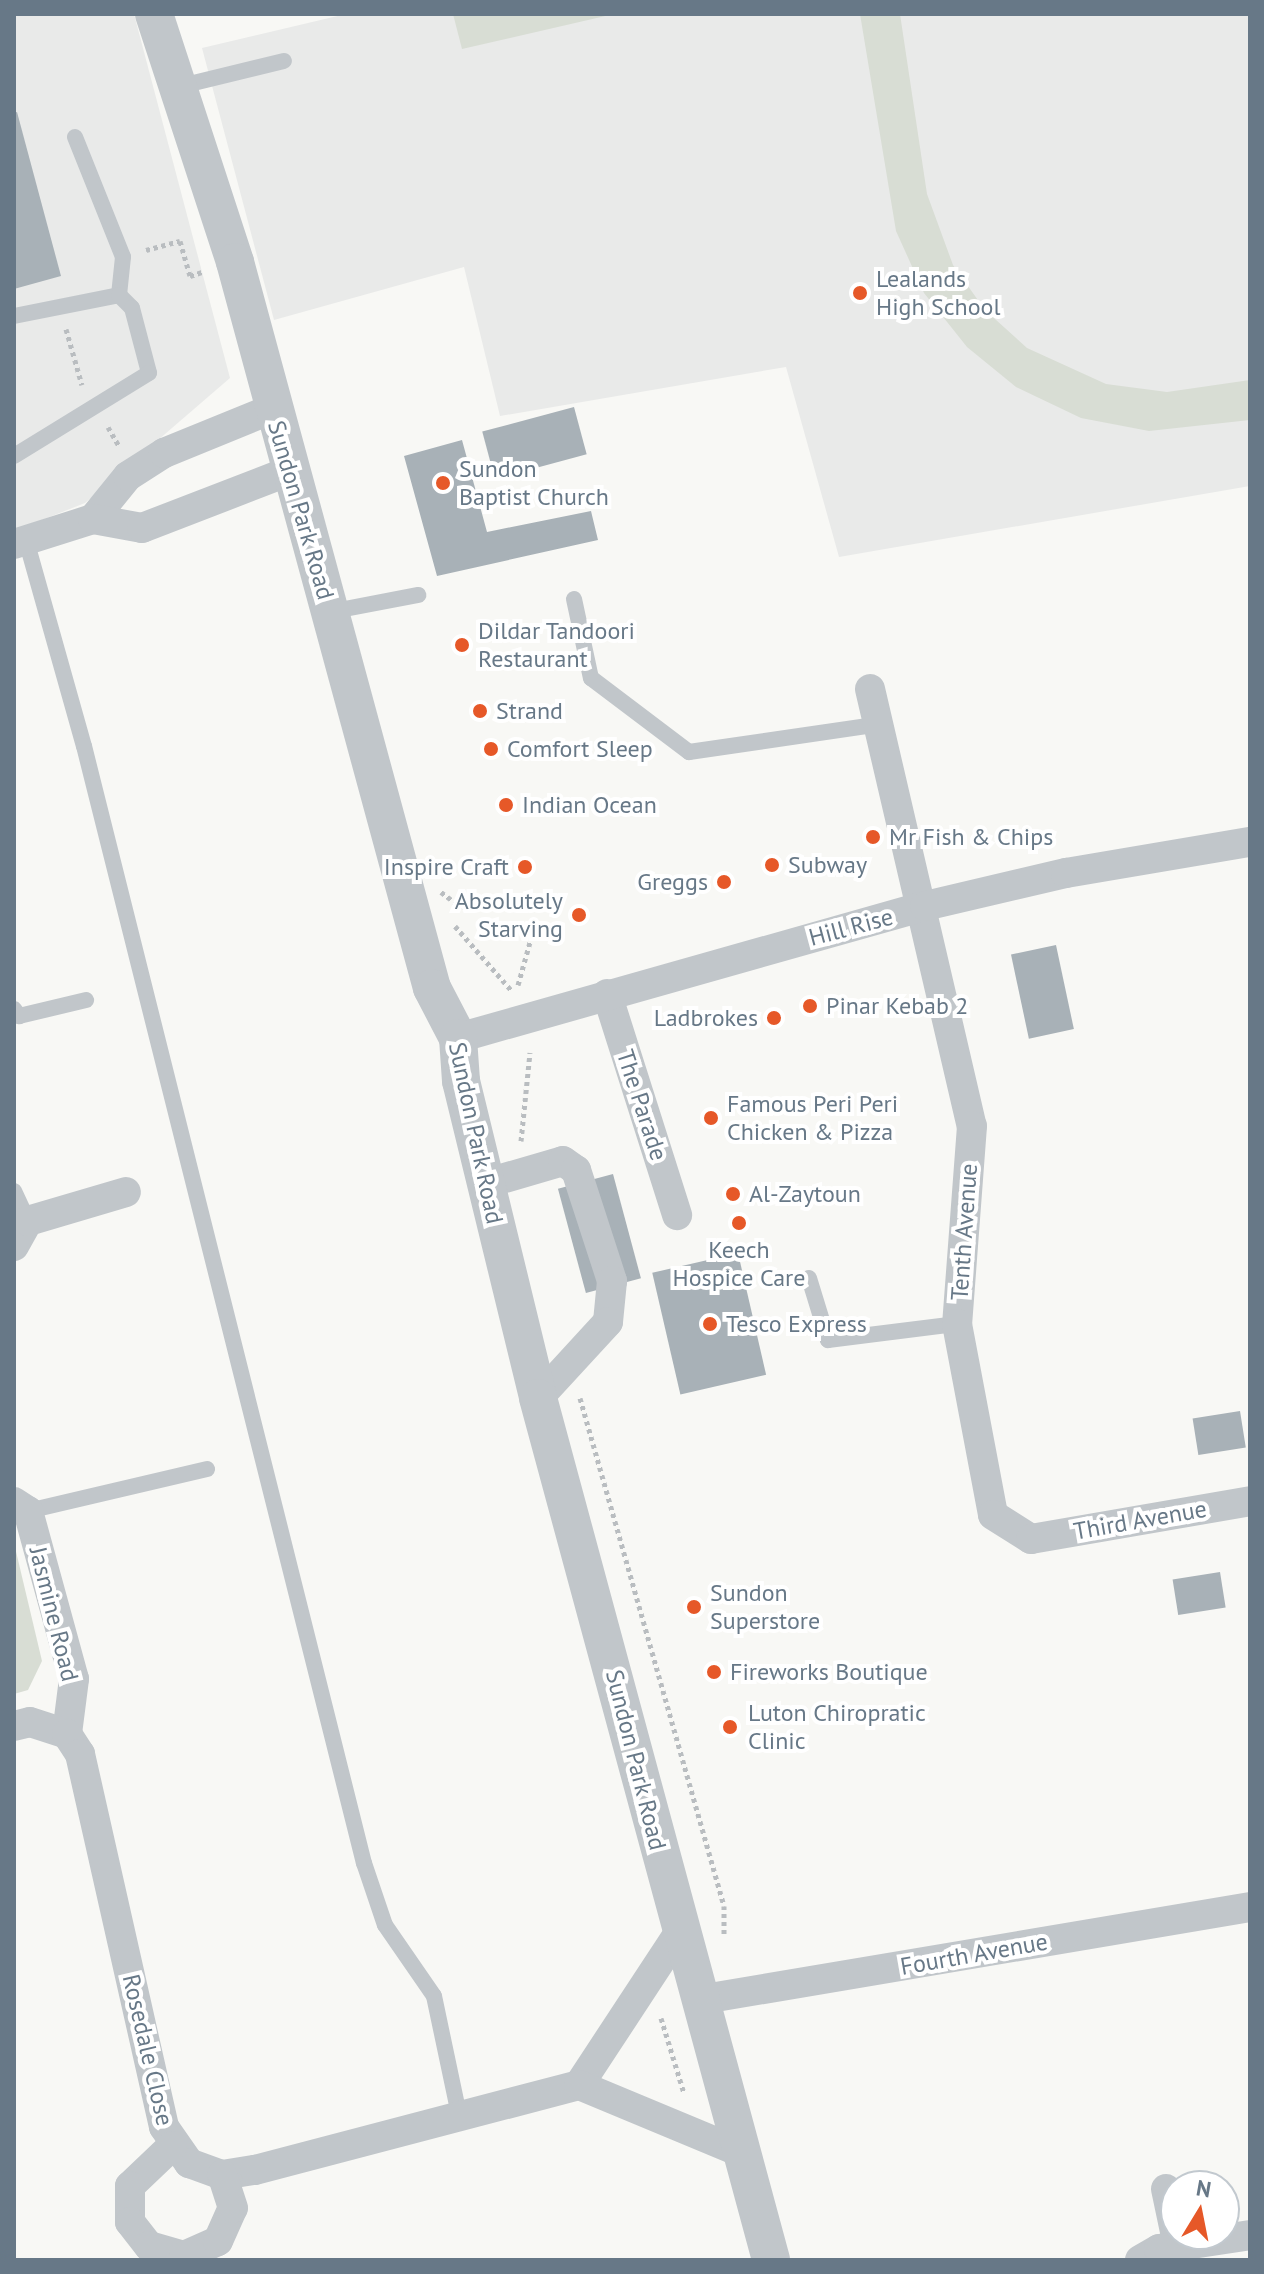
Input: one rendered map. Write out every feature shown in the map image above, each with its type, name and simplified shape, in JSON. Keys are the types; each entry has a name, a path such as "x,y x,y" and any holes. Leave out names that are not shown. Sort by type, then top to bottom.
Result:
{"street":[{"name":"Sundon Park Road","path":"154,14 173,88 235,262 272,409 292,470 432,988 458,1038 501,1179 538,1398 679,1933 771,2260"},
{"path":"93,519 128,476 164,453 272,409"},
{"path":"20,542 93,519 142,528 292,470"},
{"name":"Tenth Avenue","path":"870,689 925,906 972,1126 957,1324 993,1515 1031,1539"},
{"name":"Hill Rise","path":"458,1038 519,1004 607,994 925,906 1066,873 1250,842"},
{"name":"The Parade","path":"607,994 677,1215"},
{"path":"501,1179 563,1161 576,1170 612,1281 608,1322 538,1398"},
{"path":"21,1234 126,1192"},
{"name":"Third Avenue","path":"1031,1539 1250,1501"},
{"name":"Jasmine Road","path":"21,1507 74,1679 67,1734"},
{"path":"14,1726 30,1722 67,1734"},
{"name":"Rosedale Close","path":"67,1734 80,1754 172,2146 189,2163 222,2175"},
{"name":"Fourth Avenue","path":"698,2000 1250,1907"},
{"path":"579,2085 679,1933"},
{"path":"172,2146 130,2186 130,2222 149,2246 184,2256 218,2241 233,2208 222,2175 579,2085 742,2153"},
{"path":"1140,2260 1167,2250"}],"lane":[{"path":"173,88 284,61"},
{"path":"75,137 123,257 119,295"},
{"path":"14,316 119,295"},
{"path":"15,450 149,373 132,308 119,295"},
{"path":"20,542 88,761 364,1863 385,1925 434,1996 459,2115"},
{"path":"329,612 418,595"},
{"path":"574,599 591,678 689,752 880,724"},
{"path":"14,1009 19,1016 86,1000"},
{"path":"14,1191 21,1234"},
{"path":"809,1278 828,1340 957,1324"},
{"path":"21,1507 207,1469"}],"path":[{"path":"123,257 180,241 190,276 235,262"},
{"path":"501,1179 533,1070 519,1004 532,935"},
{"path":"570,1363 724,1906 724,1945"},
{"path":"649,1979 697,2134"}],"shaded area":[{"path":"14,14 134,14 230,378 85,503 14,531"},
{"name":"Lealands High School","path":"346,14 1250,14 1250,486 839,557 786,367 500,416 464,267 274,320 202,48"},
{"path":"453,14 614,14 462,49"},
{"path":"860,14 900,14 927,194 953,265 985,310 1027,348 1106,384 1167,392 1250,380 1250,420 1149,431 1081,418 1016,387 967,347 924,293 896,231"},
{"path":"14,1543 42,1661 28,1690 14,1694"}],"building":[{"path":"17,112 61,276 14,289 14,113"},
{"path":"574,407 587,454 495,479 482,432"},
{"name":"Sundon Baptist Church","path":"462,440 487,532 591,511 598,540 437,576 404,456"},
{"path":"1056,945 1074,1029 1029,1039 1011,955"},
{"path":"613,1174 641,1278 586,1293 558,1189"},
{"name":"Tesco Express","path":"738,1253 766,1375 680,1395 652,1273"},
{"path":"1240,1411 1246,1448 1198,1455 1193,1419"},
{"path":"1220,1572 1226,1608 1178,1615 1173,1580"}],"place":[{"name":"Lealands High School","path":"860,293"},
{"name":"Sundon Baptist Church","path":"443,483"},
{"name":"Dildar Tandoori Restaurant","path":"462,645"},
{"name":"Strand","path":"480,711"},
{"name":"Comfort Sleep","path":"491,749"},
{"name":"Indian Ocean","path":"506,805"},
{"name":"Mr Fish & Chips","path":"873,837"},
{"name":"Subway","path":"772,865"},
{"name":"Inspire Craft","path":"525,867"},
{"name":"Greggs","path":"724,882"},
{"name":"Absolutely Starving","path":"579,915"},
{"name":"Pinar Kebab 2","path":"810,1006"},
{"name":"Ladbrokes","path":"774,1018"},
{"name":"Famous Peri Peri Chicken & Pizza","path":"711,1118"},
{"name":"Al-Zaytoun","path":"733,1194"},
{"name":"Keech Hospice Care","path":"739,1223"},
{"name":"Tesco Express","path":"710,1324"},
{"name":"Sundon Superstore","path":"694,1607"},
{"name":"Fireworks Boutique","path":"714,1672"},
{"name":"Luton Chiropratic Clinic","path":"730,1727"}]}
